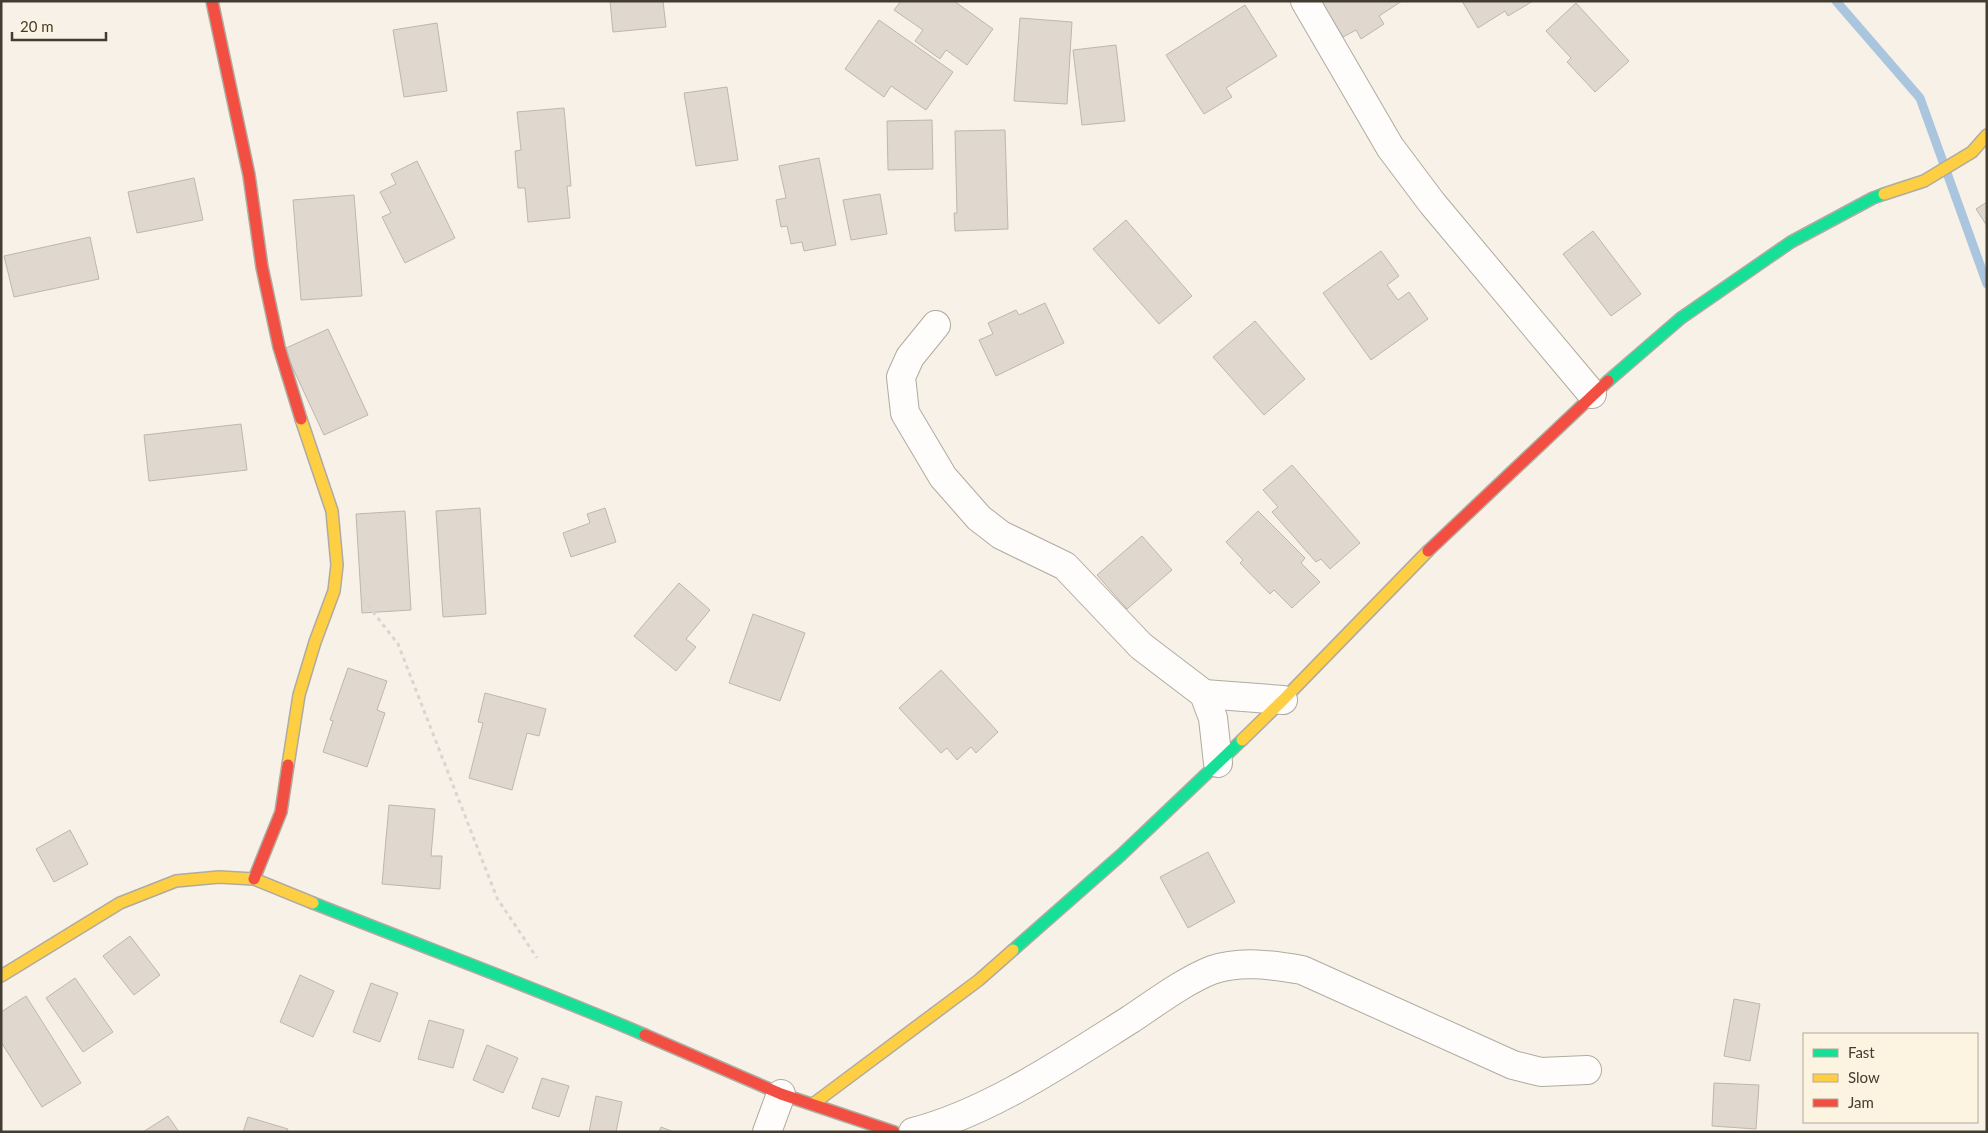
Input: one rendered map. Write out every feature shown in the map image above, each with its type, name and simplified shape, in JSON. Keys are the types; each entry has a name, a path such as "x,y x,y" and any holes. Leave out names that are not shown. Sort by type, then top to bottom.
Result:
{"street":[{"path":"212,1 249,175 262,267 278,347 332,511 337,565 334,591 315,642 299,695 281,812 254,878"},
{"path":"1305,1 1390,147 1432,203 1592,394"},
{"path":"813,1104 979,980 1121,855 1283,700 1403,576 1592,394 1681,318 1790,242 1873,198 1924,181 1972,152 1987,135"},
{"path":"936,326 910,357 901,377 905,413 942,478 980,518 1001,535 1065,566 1141,646 1204,694 1213,718 1218,763"},
{"path":"1204,694 1283,700"},
{"path":"1,976 120,903 176,881 219,877 254,878 420,946 566,1001 781,1094 894,1132"},
{"path":"913,1132 988,1104 1048,1070 1181,987 1212,970 1241,964 1267,964 1302,970 1513,1065 1541,1072 1587,1070"},
{"path":"767,1132 781,1094"}],"path":[{"path":"337,565 398,644 497,898 540,961"}],"building":[{"path":"610,1 663,1 666,27 613,32"},
{"path":"901,1 954,1 993,29 967,65 946,50 940,59 915,41 923,30 894,10"},
{"path":"1321,1 1402,1 1379,16 1384,24 1361,39 1356,30 1343,37"},
{"path":"1462,1 1533,1 1508,16 1505,11 1478,28"},
{"path":"1576,3 1629,61 1595,92 1567,62 1571,58 1546,31"},
{"path":"1245,5 1277,56 1226,88 1232,97 1204,114 1166,55"},
{"path":"1020,18 1072,22 1067,104 1014,101"},
{"path":"879,20 953,72 926,110 891,86 884,97 845,69"},
{"path":"437,23 447,91 404,97 393,30"},
{"path":"1116,45 1125,121 1082,125 1073,50"},
{"path":"727,87 738,160 696,166 684,93"},
{"path":"564,108 571,186 567,186 570,218 528,222 525,188 518,188 515,151 521,150 517,112"},
{"path":"932,120 933,169 888,170 887,121"},
{"path":"1005,130 1008,229 955,231 954,213 957,213 955,131"},
{"path":"819,158 836,245 804,251 802,242 791,244 787,226 781,227 776,200 786,198 779,166"},
{"path":"417,161 455,238 405,263 382,217 391,213 380,192 396,184 391,174"},
{"path":"194,178 203,220 137,233 128,192"},
{"path":"880,194 887,234 851,240 843,200"},
{"path":"354,195 362,296 301,300 293,200"},
{"path":"1987,202 1987,226 1976,209"},
{"path":"1126,220 1192,296 1159,324 1093,249"},
{"path":"1593,231 1641,294 1611,316 1563,254"},
{"path":"90,237 99,279 14,297 4,256"},
{"path":"1381,251 1399,276 1387,285 1398,300 1409,292 1428,319 1371,360 1323,293"},
{"path":"1045,303 1064,343 996,376 979,340 993,334 988,323 1016,310 1019,315"},
{"path":"1255,321 1305,379 1264,415 1213,357"},
{"path":"328,329 368,415 324,435 284,349"},
{"path":"241,424 247,470 149,481 144,435"},
{"path":"1292,465 1360,543 1330,569 1321,559 1316,562 1272,512 1278,507 1263,490"},
{"path":"480,508 486,614 443,617 436,511"},
{"path":"605,508 616,542 571,557 563,533 590,523 587,514"},
{"path":"405,511 411,610 362,613 356,514"},
{"path":"1258,511 1305,558 1301,563 1320,582 1292,608 1274,590 1270,594 1240,563 1243,560 1226,542"},
{"path":"1142,536 1172,570 1127,609 1097,575"},
{"path":"679,583 710,610 686,639 696,647 676,671 634,636"},
{"path":"753,614 805,633 780,701 729,683"},
{"path":"348,668 387,681 377,710 385,713 367,767 323,752 333,721 330,720"},
{"path":"941,670 998,732 976,753 971,747 957,760 947,748 941,753 899,708"},
{"path":"485,693 546,709 539,736 527,733 512,790 469,778 483,723 478,722"},
{"path":"389,805 435,809 431,856 442,856 440,889 382,884"},
{"path":"70,830 88,864 54,882 36,849"},
{"path":"1208,852 1235,902 1188,928 1160,877"},
{"path":"130,936 160,975 134,995 103,956"},
{"path":"300,975 334,991 313,1037 280,1022"},
{"path":"75,978 113,1032 83,1052 46,998"},
{"path":"371,983 398,993 380,1042 353,1032"},
{"path":"26,996 81,1083 42,1107 1,1042 1,1012"},
{"path":"1734,999 1760,1004 1750,1061 1724,1056"},
{"path":"429,1020 464,1030 453,1068 418,1059"},
{"path":"487,1045 518,1058 503,1093 473,1080"},
{"path":"542,1078 569,1086 559,1117 532,1108"},
{"path":"1714,1083 1759,1085 1756,1129 1712,1126"},
{"path":"596,1096 622,1102 616,1132 589,1132"},
{"path":"168,1116 179,1132 143,1132"},
{"path":"248,1117 288,1129 287,1132 243,1132"},
{"path":"661,1127 674,1132 659,1132"}],"waterway":[{"path":"1836,1 1920,98 1987,284"}],"traffic: fast":[{"path":"1608,381 1681,318 1791,242 1884,194"},
{"path":"1013,950 1121,855 1242,740"},
{"path":"313,903 521,984 645,1035"}],"traffic: slow":[{"path":"1884,194 1924,181 1972,152 1987,135"},
{"path":"288,765 299,695 315,642 334,591 337,565 332,511 301,419"},
{"path":"1242,740 1428,551"},
{"path":"1,976 120,903 176,881 219,877 254,879 313,903"},
{"path":"813,1104 979,980 1013,950"}],"traffic: jam":[{"path":"212,1 249,175 262,267 279,347 301,419"},
{"path":"1428,551 1608,381"},
{"path":"254,879 281,812 288,765"},
{"path":"645,1035 781,1094 894,1132"}]}
